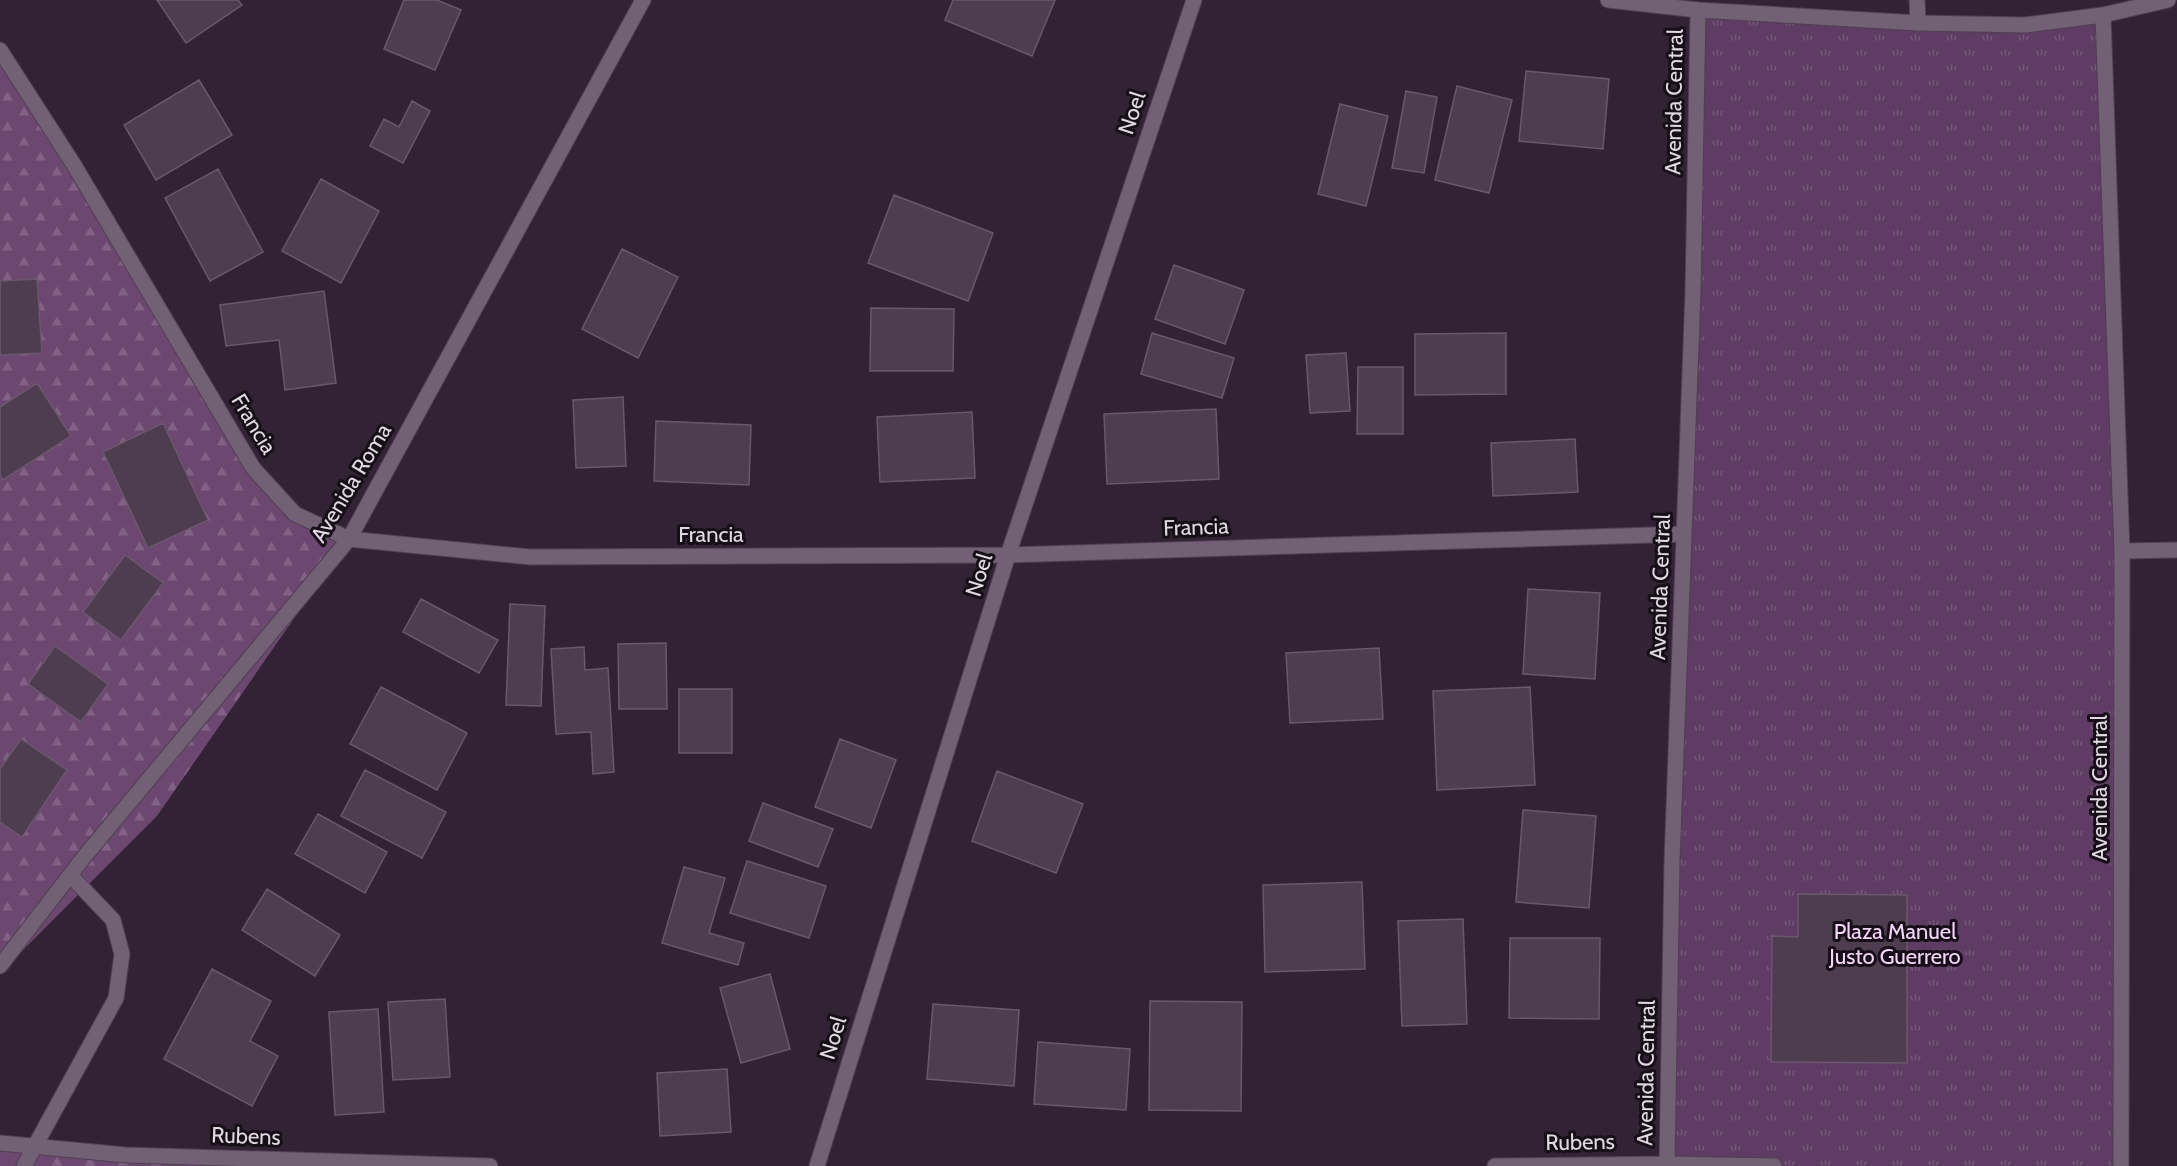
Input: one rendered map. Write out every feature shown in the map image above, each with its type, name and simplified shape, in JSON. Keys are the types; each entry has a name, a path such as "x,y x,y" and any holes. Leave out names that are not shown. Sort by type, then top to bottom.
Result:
{"street":[{"name":"Avenida Roma","path":"0,966 70,875 349,539 643,0"},
{"name":"Noel","path":"817,1166 1008,555 1194,0"},
{"path":"1608,0 1698,10 1918,23 2025,25 2103,15 2168,0"},
{"path":"1917,0 1918,23"},
{"name":"Avenida Central","path":"1667,1165 1672,861 1693,291 1698,10"},
{"name":"Avenida Central","path":"2103,15 2122,551 2121,1166"},
{"name":"Francia","path":"0,50 74,165 253,468 295,514 349,539 530,557 1008,555 1684,534"},
{"path":"2122,551 2177,550"},
{"path":"24,1166 116,998 118,987 122,954 113,920 70,875"},
{"name":"Rubens","path":"0,1143 126,1155 490,1166"},
{"name":"Rubens","path":"1495,1166 1773,1166"}],"green space":[{"name":"Plaza Manuel Justo Guerrero","path":"1698,10 1918,23 2103,15 2122,842 2121,1166 1669,1166"},
{"path":"0,50 253,468 295,514 349,539 157,816 0,973"},
{"path":"0,1141 436,1166 0,1166"}],"building":[{"path":"157,0 238,0 242,5 186,43"},
{"path":"404,0 437,0 461,10 435,70 384,49"},
{"path":"953,0 1055,0 1032,56 945,20"},
{"path":"1526,71 1609,79 1603,149 1519,141"},
{"path":"199,80 232,135 156,180 124,125"},
{"path":"1457,86 1512,100 1489,193 1435,180"},
{"path":"1406,91 1437,97 1424,173 1392,168"},
{"path":"412,101 430,111 403,163 370,146 384,119 399,127"},
{"path":"1340,104 1388,116 1366,206 1318,194"},
{"path":"218,169 263,252 210,281 165,198"},
{"path":"321,179 379,211 341,283 282,251"},
{"path":"894,195 993,233 968,301 868,263"},
{"path":"622,249 678,277 638,358 582,329"},
{"path":"1174,265 1244,290 1225,344 1155,319"},
{"path":"37,279 42,353 0,355 0,281"},
{"path":"324,291 336,383 285,390 279,340 226,346 220,305"},
{"path":"871,308 954,309 953,371 870,371"},
{"path":"1152,333 1234,358 1222,398 1141,374"},
{"path":"1506,333 1506,394 1415,395 1415,334"},
{"path":"1346,353 1350,411 1310,413 1306,355"},
{"path":"1358,367 1403,367 1403,434 1357,434"},
{"path":"37,383 71,436 3,480 0,475 0,407"},
{"path":"623,397 626,466 576,468 573,400"},
{"path":"1216,409 1219,479 1107,484 1104,414"},
{"path":"972,412 975,478 880,482 877,417"},
{"path":"656,421 751,425 749,485 654,481"},
{"path":"163,423 208,520 148,548 103,452"},
{"path":"1575,439 1578,492 1493,496 1491,443"},
{"path":"125,555 163,583 121,640 83,612"},
{"path":"1528,589 1600,593 1595,679 1523,674"},
{"path":"421,599 498,640 479,673 403,632"},
{"path":"510,604 545,606 541,706 506,705"},
{"path":"666,643 667,709 619,709 618,644"},
{"path":"55,646 108,684 81,722 28,684"},
{"path":"584,647 585,670 608,668 614,772 593,774 591,732 556,734 551,649"},
{"path":"1379,648 1383,719 1290,723 1286,653"},
{"path":"381,687 467,733 437,790 350,744"},
{"path":"1530,687 1535,785 1437,790 1433,691"},
{"path":"679,689 732,689 732,753 679,753"},
{"path":"21,739 67,770 22,837 0,822 0,769"},
{"path":"840,739 896,760 871,828 815,807"},
{"path":"365,770 446,812 422,858 341,816"},
{"path":"997,771 1083,804 1056,873 972,841"},
{"path":"763,803 833,829 818,867 749,841"},
{"path":"1523,810 1596,816 1589,908 1516,902"},
{"path":"318,814 387,852 365,893 295,854"},
{"path":"747,861 826,886 809,938 730,913"},
{"path":"684,867 725,878 709,933 744,943 738,965 662,943"},
{"path":"1362,882 1365,969 1265,972 1263,885"},
{"path":"267,889 340,935 315,976 242,930"},
{"path":"1798,894 1907,895 1907,1063 1771,1062 1772,936 1798,937"},
{"path":"1463,919 1467,1024 1402,1026 1398,921"},
{"path":"1510,938 1600,938 1599,1019 1509,1018"},
{"path":"212,969 271,1001 250,1041 278,1056 252,1106 164,1059"},
{"path":"770,974 790,1049 741,1063 720,988"},
{"path":"445,999 450,1077 393,1080 388,1002"},
{"path":"1150,1001 1242,1002 1241,1111 1149,1110"},
{"path":"933,1004 1019,1010 1014,1086 927,1079"},
{"path":"378,1009 384,1112 335,1115 329,1012"},
{"path":"1038,1042 1130,1049 1126,1110 1034,1104"},
{"path":"727,1069 731,1132 660,1136 657,1073"}]}
